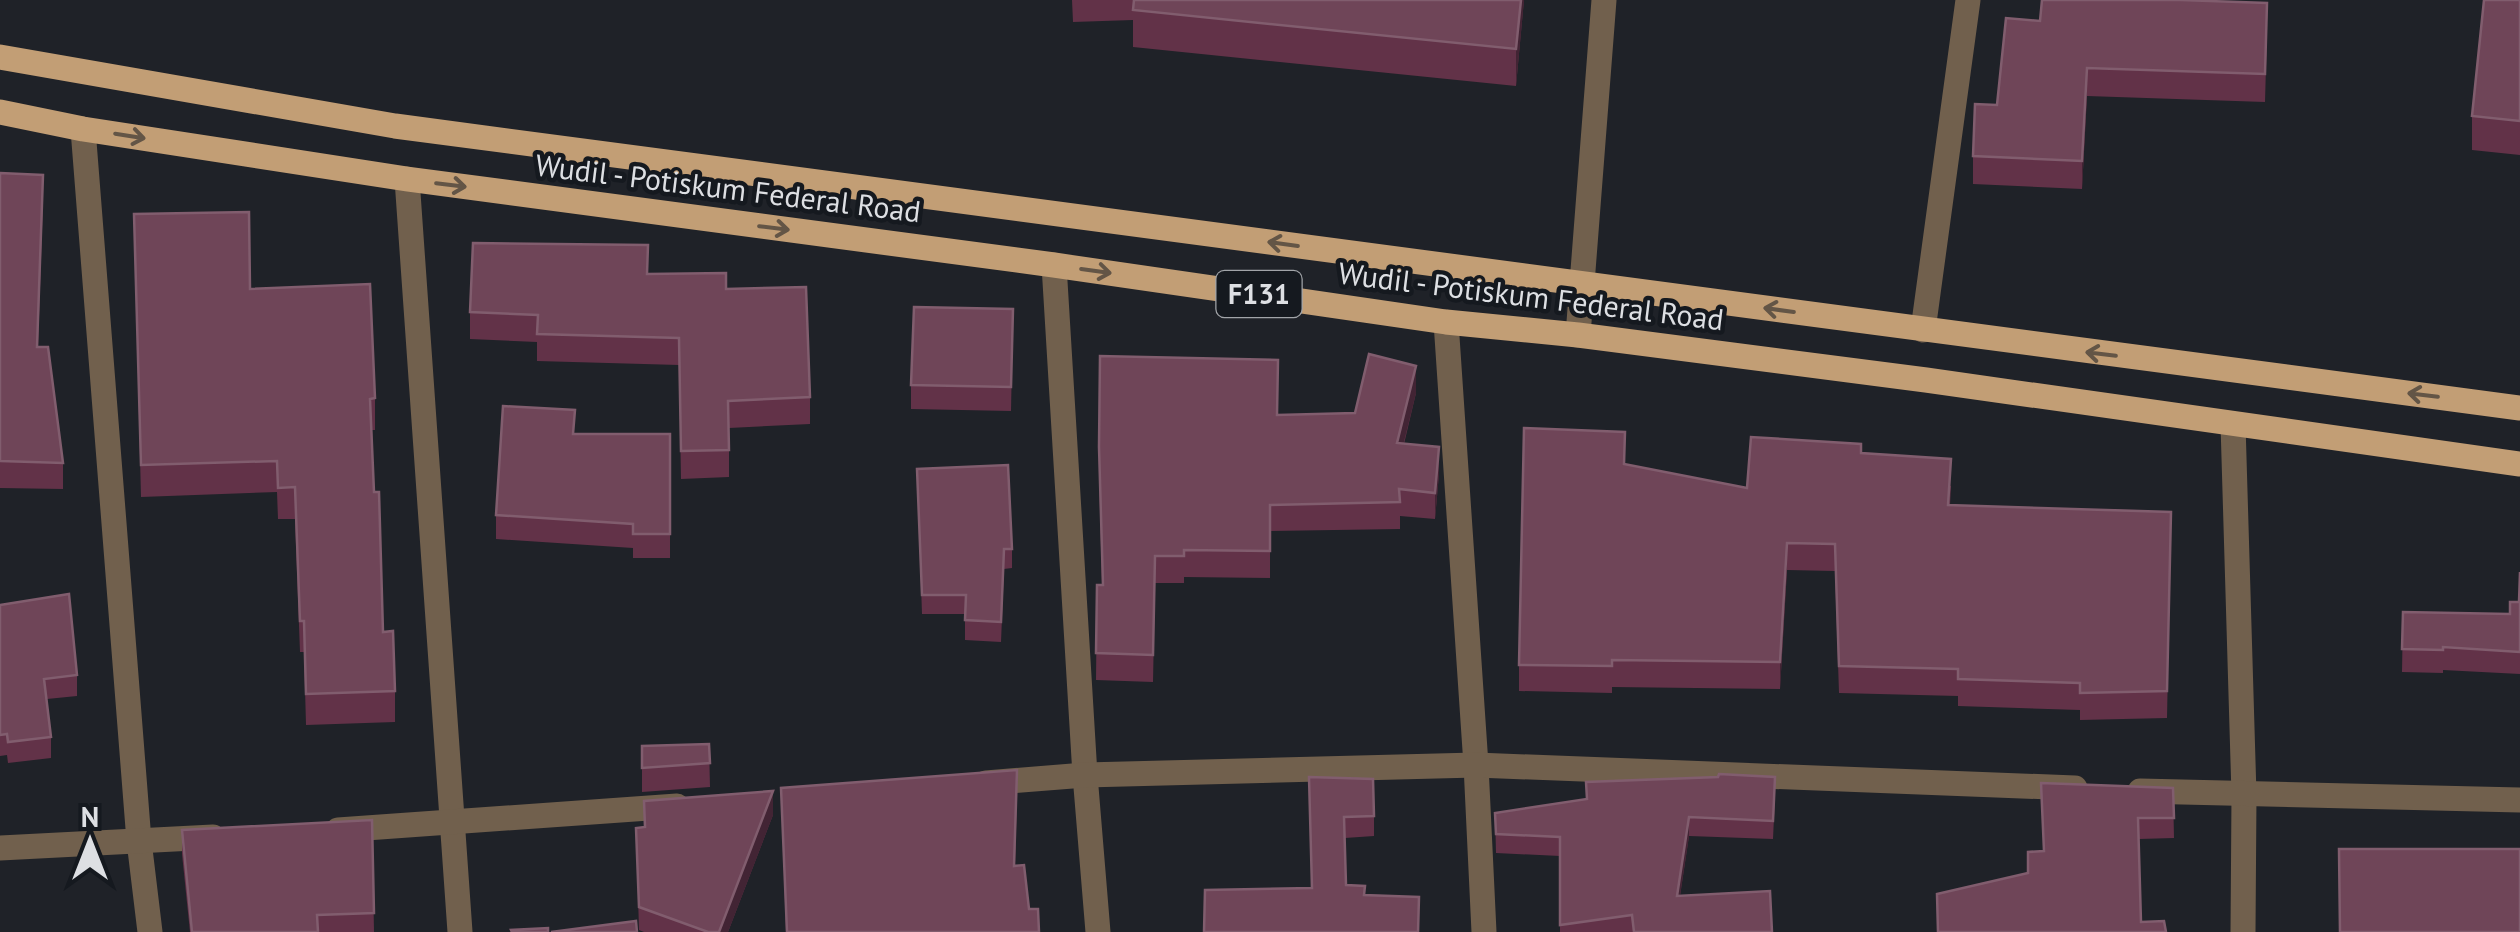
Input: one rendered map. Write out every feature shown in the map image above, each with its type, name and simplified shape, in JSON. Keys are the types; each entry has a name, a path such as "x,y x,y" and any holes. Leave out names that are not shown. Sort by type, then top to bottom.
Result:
{"main road":[{"name":"Wudil - Potiskum Federal Road","path":"0,57 396,126 2520,408"},
{"name":"Wudil - Potiskum Federal Road","path":"0,112 82,129 407,179 2520,464"}],"street":[{"path":"1578,335 1604,0"},
{"path":"1923,330 1968,0"},
{"path":"82,129 139,841 150,932"},
{"path":"407,179 460,932"},
{"path":"1054,264 1098,932"},
{"path":"1446,322 1484,932"},
{"path":"2233,424 2244,795 2242,932"},
{"path":"966,784 1085,775 1476,765 2244,795 2520,800"},
{"path":"314,831 708,804"},
{"path":"0,848 236,835"}],"building":[{"path":"1134,0 1521,0 1516,49 1133,10"},
{"path":"2042,0 2267,3 2265,74 2087,68 2082,161 1973,156 1975,104 1997,105 2006,18 2040,21"},
{"path":"2484,0 2520,0 2520,121 2472,116"},
{"path":"0,173 43,175 37,347 48,347 63,463 0,461"},
{"path":"249,212 250,289 370,284 374,492 379,492 383,632 393,631 395,691 306,694 295,487 278,488 277,461 141,465 134,214"},
{"path":"473,243 648,245 647,274 726,273 726,289 806,287 810,397 728,401 729,450 681,451 679,338 537,334 538,315 470,312"},
{"path":"914,307 1013,309 1011,387 911,385"},
{"path":"1369,354 1416,366 1397,443 1439,447 1435,493 1399,489 1400,502 1270,505 1270,551 1184,550 1184,556 1155,556 1153,655 1096,653 1097,585 1103,585 1100,356 1278,360 1277,415 1355,413"},
{"path":"503,406 575,410 573,434 670,434 670,534 633,534 633,524 496,515"},
{"path":"1524,428 1625,432 1624,464 1747,488 1751,437 1861,444 1861,453 1951,459 1948,505 2171,512 2167,691 2080,693 2080,683 1958,679 1958,669 1839,666 1835,544 1787,543 1780,662 1612,660 1612,666 1519,665"},
{"path":"1008,465 1012,549 1004,549 1001,622 965,620 966,595 922,595 917,469"},
{"path":"2520,572 2520,652 2443,647 2402,649 2403,612 2510,614 2510,602 2519,602"},
{"path":"69,594 77,675 44,679 51,737 8,742 7,734 0,735 0,605"},
{"path":"709,744 710,763 642,768 642,746"},
{"path":"1017,770 1014,866 1024,865 1029,909 1038,909 1039,932 787,932 781,788"},
{"path":"1719,774 1775,777 1773,821 1689,817 1677,896 1770,891 1772,932 1634,932 1632,915 1560,925 1560,837 1496,834 1495,813 1587,799 1586,782"},
{"path":"1309,777 1373,779 1374,816 1344,817 1346,885 1365,886 1364,895 1419,897 1418,932 1204,932 1205,890 1312,888"},
{"path":"2041,783 2173,788 2174,818 2138,818 2141,922 2164,921 2166,932 1938,932 1937,894 2028,873 2028,852 2044,851"},
{"path":"773,791 719,932 708,932 639,907 636,828 645,827 644,801"},
{"path":"372,820 374,913 317,915 318,932 192,932 182,830"},
{"path":"2339,849 2520,849 2520,932 2340,932"},
{"path":"636,921 637,932 551,932"},
{"path":"548,928 548,932 511,930"}]}
